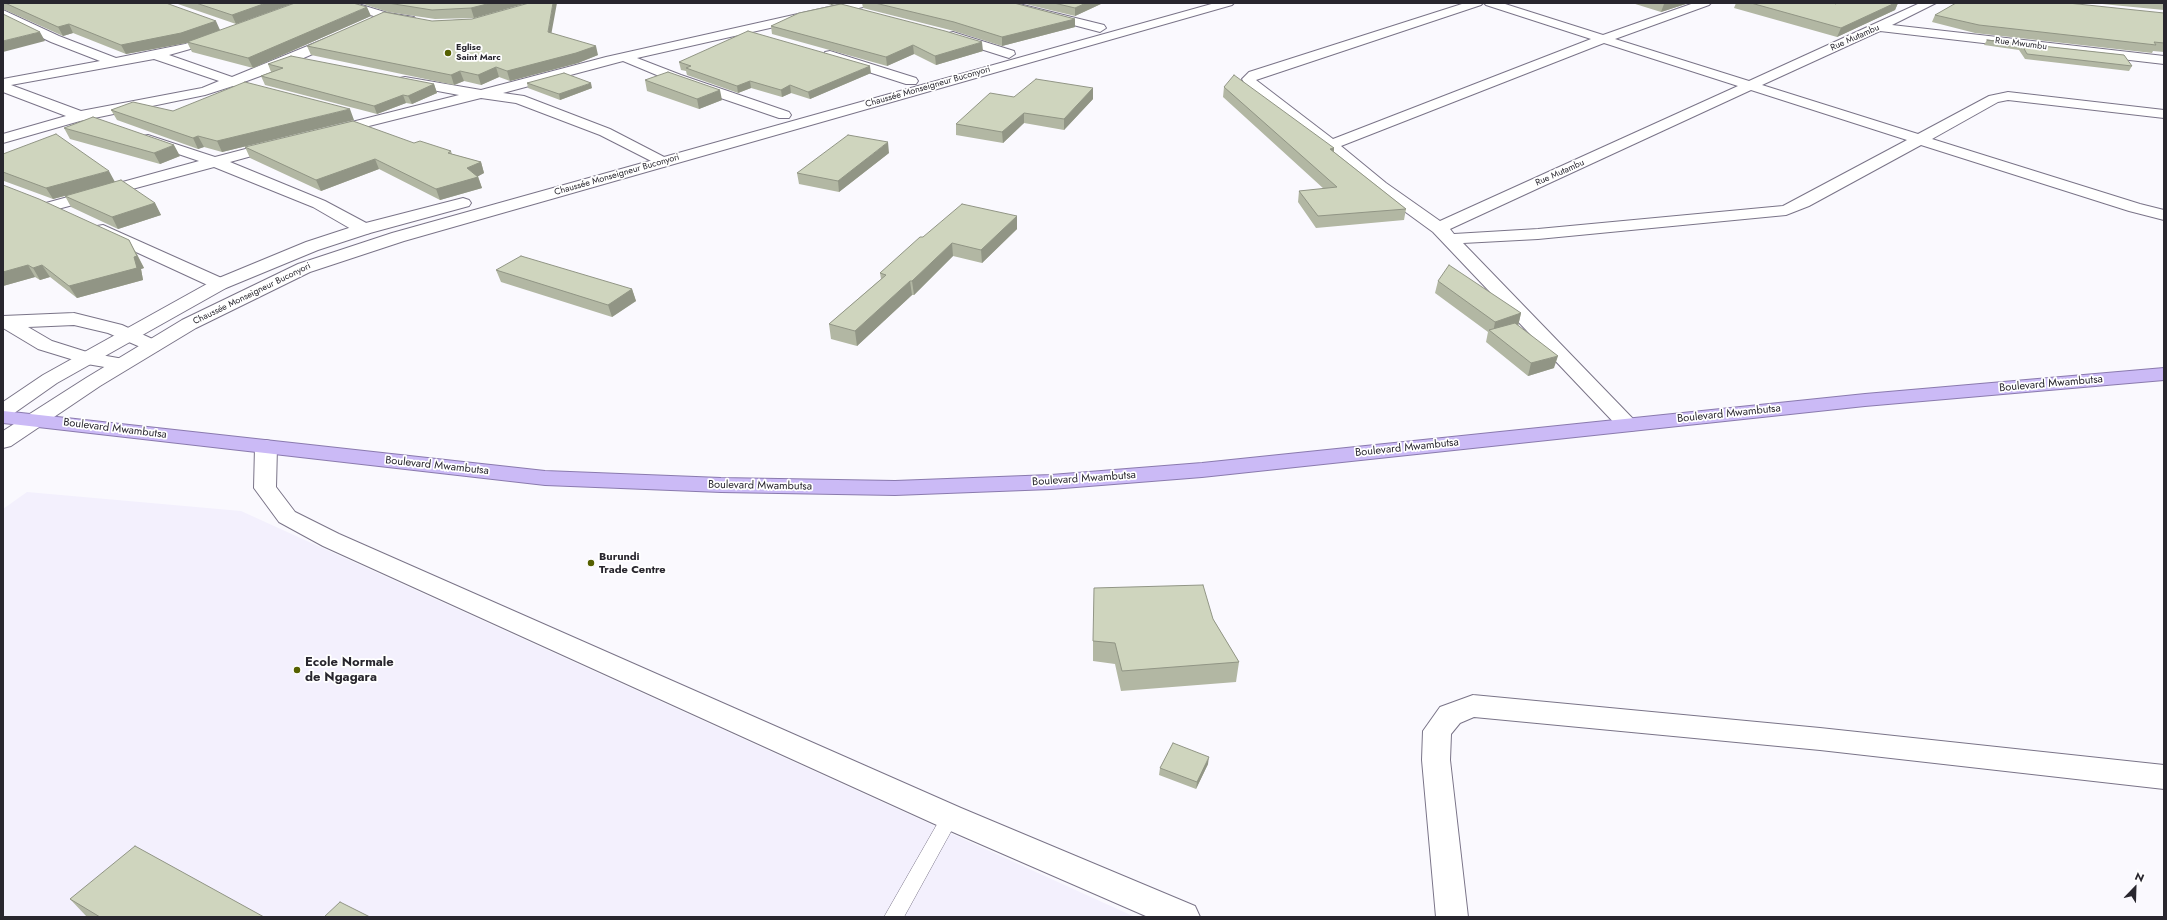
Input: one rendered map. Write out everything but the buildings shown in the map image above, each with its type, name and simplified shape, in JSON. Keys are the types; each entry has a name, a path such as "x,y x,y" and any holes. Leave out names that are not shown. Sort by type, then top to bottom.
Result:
{"highway":[{"name":"Boulevard Mwambutsa","path":"3,417 545,478 721,485 895,488 1051,482 1194,470 1865,400 2164,374"}],"street":[{"path":"343,3 386,16 421,23"},
{"path":"1001,3 1100,28"},
{"name":"Chaussée Monseigneur Buconyori","path":"3,412 50,379 220,284 305,249 364,230 1191,3"},
{"name":"Chaussée Monseigneur Buconyori","path":"3,441 152,346 203,317 304,268 390,239 1228,3"},
{"path":"1477,3 1254,75 1249,80 1252,85 1380,186 1444,234 1628,425"},
{"path":"1490,3 2135,208 2164,215"},
{"path":"1331,146 1603,39 1705,3"},
{"name":"Rue Mutambu","path":"1444,234 1749,86 1930,3"},
{"path":"319,134 624,57 742,32 844,8 866,9"},
{"path":"3,14 56,39 114,62"},
{"path":"367,25 386,16"},
{"name":"Rue Mwumbu","path":"1879,27 2164,60"},
{"path":"742,32 765,38"},
{"path":"3,83 156,55 189,47 230,33"},
{"path":"942,33 1009,54"},
{"path":"3,139 80,116 180,97 234,82 348,34"},
{"path":"819,52 865,65 911,81"},
{"path":"156,55 252,88"},
{"path":"624,57 676,78 784,115"},
{"path":"294,58 314,62"},
{"path":"393,78 451,90 484,93 519,99 605,132 648,152 663,162"},
{"path":"3,87 110,126"},
{"path":"1444,234 1538,234 1786,210 1803,203 1994,99 2008,96 2164,114"},
{"path":"352,114 375,120"},
{"path":"132,133 213,161 319,204 364,230"},
{"path":"220,284 45,203 290,142"},
{"path":"6,323 74,319 96,323 129,335 152,346"},
{"path":"6,323 46,346 87,358 122,364"},
{"path":"266,447 265,488 287,517 331,540 950,817 1184,917"},
{"path":"1452,917 1436,760 1437,731 1450,715 1473,706 1820,739 2164,777"}],"lane":[{"path":"894,917 950,817"}],"shaded area":[{"name":"Ecole Normale de Ngagara","path":"27,492 241,511 1135,917 3,917 3,509"}],"place":[{"name":"Eglise Saint Marc","path":"448,53"},
{"name":"Burundi Trade Centre","path":"591,563"},
{"name":"Ecole Normale de Ngagara","path":"297,670"}]}
